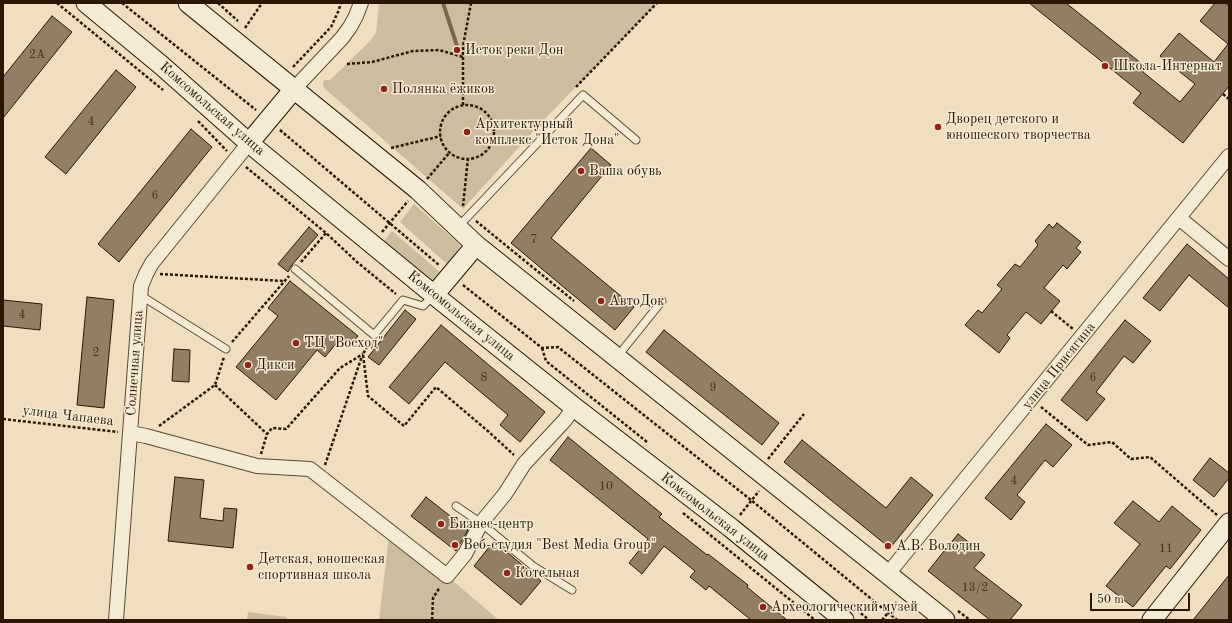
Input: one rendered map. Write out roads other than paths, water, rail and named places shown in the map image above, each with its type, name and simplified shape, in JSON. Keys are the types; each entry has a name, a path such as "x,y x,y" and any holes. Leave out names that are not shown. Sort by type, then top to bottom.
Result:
{"main road":[{"name":"Комсомольская улица","path":"86,3 161,65 249,143 434,295 574,407 731,528 844,620"},
{"path":"188,3 299,84 422,181 463,221 476,245 617,358 771,472 887,575 949,613"},
{"path":"249,143 299,84"},
{"path":"434,295 476,245"},
{"path":"1152,620 1224,520"}],"street":[{"path":"299,84 350,27 361,3"},
{"name":"Солнечная улица","path":"116,620 141,286 152,263 249,143"},
{"name":"улица Присягина","path":"887,575 1083,337 1229,156"},
{"path":"1179,218 1229,259"},
{"path":"130,433 257,466 310,469 447,576 465,554 481,523 505,494 524,464 565,420 574,407"}],"lane":[{"path":"463,221 583,95 636,140"},
{"path":"295,269 374,334 403,300 423,306 434,295"},
{"path":"140,295 226,349"},
{"path":"617,358 662,301"},
{"path":"456,506 481,523 533,566 572,590"}],"waterway":[{"path":"443,3 457,46"}],"place":[{"name":"Исток реки Дон","path":"457,50"},
{"name":"Школа-Интернат","path":"1105,66"},
{"name":"Полянка ёжиков","path":"384,89"},
{"name":"Дворец детского и юношеского творчества","path":"938,127"},
{"name":"Архитектурный комплекс \"Исток Дона\"","path":"467,132"},
{"name":"Ваша обувь","path":"581,171"},
{"name":"АвтоДок","path":"601,301"},
{"name":"ТЦ \"Восход\"","path":"296,343"},
{"name":"Дикси","path":"248,365"},
{"name":"Бизнес-центр","path":"441,524"},
{"name":"Веб-студия \"Best Media Group\"","path":"455,545"},
{"name":"А.В. Володин","path":"888,546"},
{"name":"Детская, юношеская спортивная школа","path":"250,567"},
{"name":"Котельная","path":"507,573"},
{"name":"Археологический музей","path":"763,607"}]}
